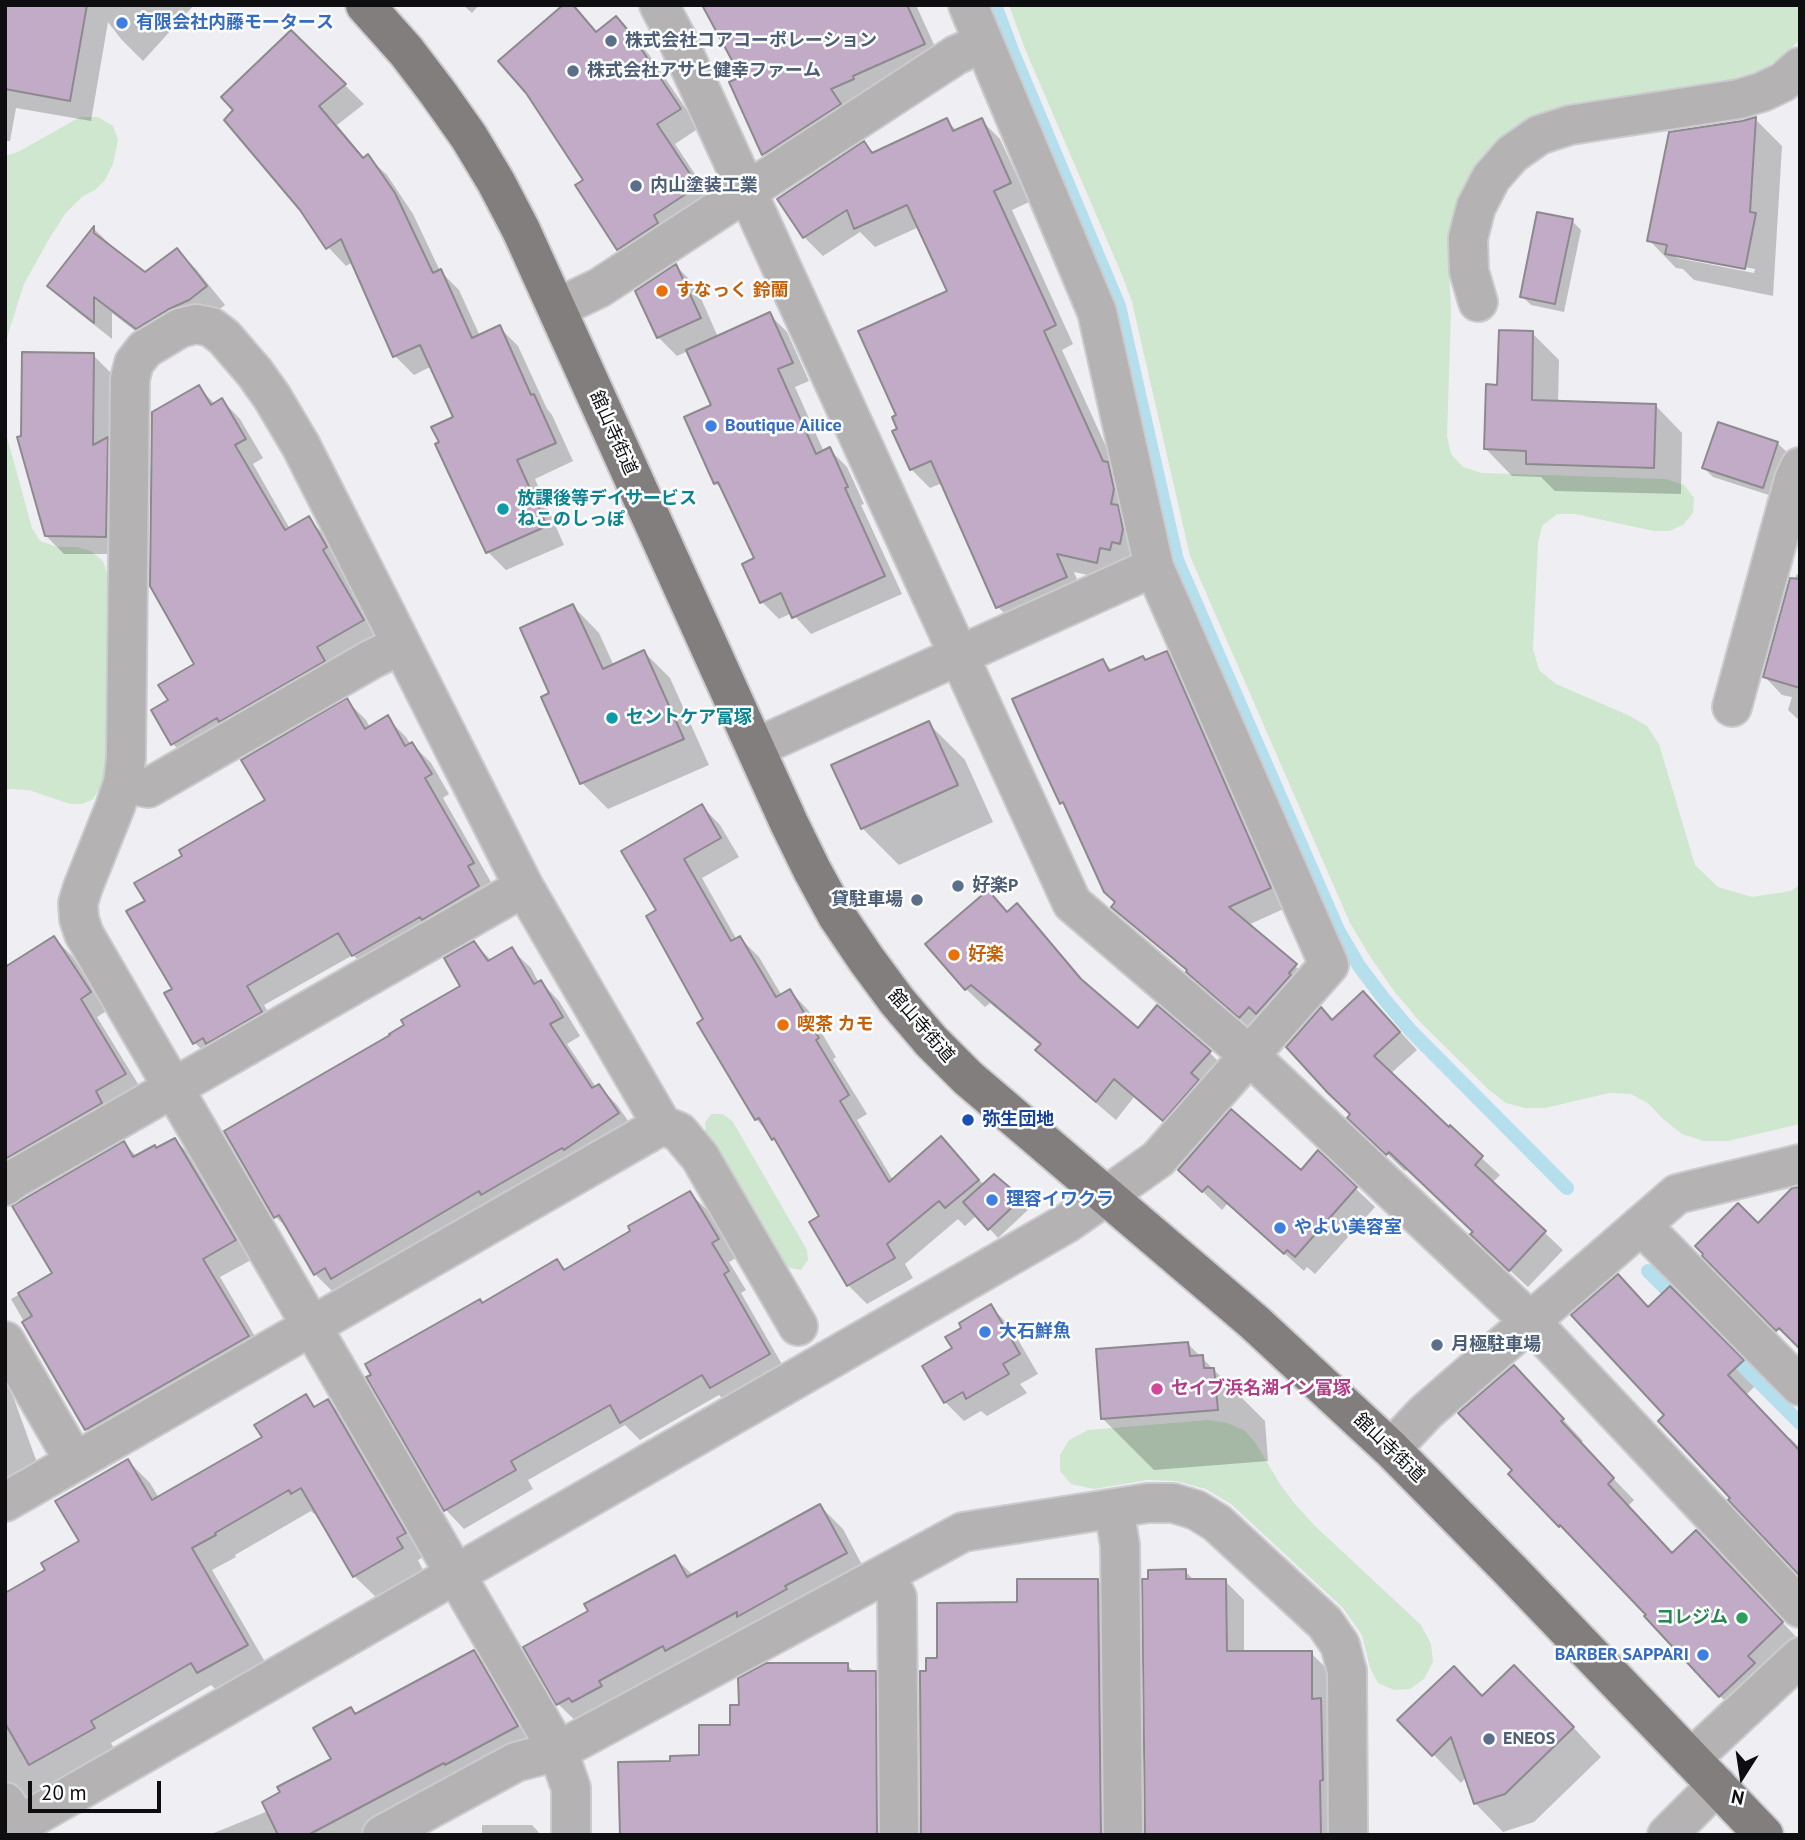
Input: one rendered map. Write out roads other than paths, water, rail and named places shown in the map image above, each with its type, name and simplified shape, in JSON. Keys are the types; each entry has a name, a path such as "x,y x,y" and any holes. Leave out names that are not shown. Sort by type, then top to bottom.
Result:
{"main road":[{"name":"舘山寺街道","path":"365,5 406,51 469,136 496,182 557,308 789,823 831,904 897,1001 931,1041 968,1078 1254,1322 1391,1449 1764,1835"}],"street":[{"path":"659,5 679,43 1072,903 1249,1055 1530,1321 1800,1608"},
{"path":"10,1820 455,1574 1067,1223 1158,1159 1329,965 1154,567 1097,312 968,5"},
{"path":"557,308 599,288 956,55 983,43"},
{"path":"1478,302 1469,271 1468,238 1476,207 1491,178 1513,154 1539,135 1570,125 1739,99 1783,82 1800,67"},
{"path":"571,1835 571,1788 558,1751 84,934 79,919 78,903 123,783 126,758 130,379 134,363 145,349 180,328 196,324 211,327 224,337 255,373 301,446 524,887 662,1125 679,1132 700,1157 798,1326"},
{"path":"1732,707 1794,480 1800,467"},
{"path":"755,748 1154,567"},
{"path":"123,783 148,788 401,645"},
{"path":"5,1186 524,887"},
{"path":"5,1502 662,1125"},
{"path":"1391,1449 1426,1412 1677,1194 1800,1164"},
{"path":"1641,1225 1800,1386"},
{"path":"5,1341 75,1462"},
{"path":"382,1835 516,1762 558,1751 963,1532 1149,1503 1173,1503 1196,1510 1217,1522 1325,1623 1340,1645 1346,1671 1348,1835"},
{"path":"1114,1509 1120,1545 1123,1835"},
{"path":"885,1575 897,1597 900,1835"},
{"path":"1667,1835 1704,1772 1800,1657"}],"waterway":[{"path":"995,5 1119,306 1177,560 1338,930 1359,966 1411,1031 1567,1188"},
{"path":"1648,1271 1678,1301"},
{"path":"1727,1350 1800,1423"}],"place":[{"name":"有限会社内藤モータース","path":"122,23"},
{"name":"株式会社コアコーポレーション","path":"611,41"},
{"name":"株式会社アサヒ健幸ファーム","path":"573,71"},
{"name":"内山塗装工業","path":"636,186"},
{"name":"すなっく 鈴蘭","path":"662,291"},
{"name":"Boutique Ailice","path":"711,426"},
{"name":"放課後等デイサービス ねこのしっぽ","path":"503,509"},
{"name":"セントケア富塚","path":"612,718"},
{"name":"好楽P","path":"958,886"},
{"name":"貸駐車場","path":"917,900"},
{"name":"好楽","path":"954,955"},
{"name":"喫茶 カモ","path":"783,1025"},
{"name":"弥生団地","path":"968,1120"},
{"name":"理容イワクラ","path":"992,1200"},
{"name":"やよい美容室","path":"1280,1228"},
{"name":"大石鮮魚","path":"985,1332"},
{"name":"月極駐車場","path":"1437,1345"},
{"name":"セイブ浜名湖イン富塚","path":"1157,1389"},
{"name":"コレジム","path":"1742,1618"},
{"name":"BARBER SAPPARI","path":"1703,1655"},
{"name":"ENEOS","path":"1489,1739"}]}
